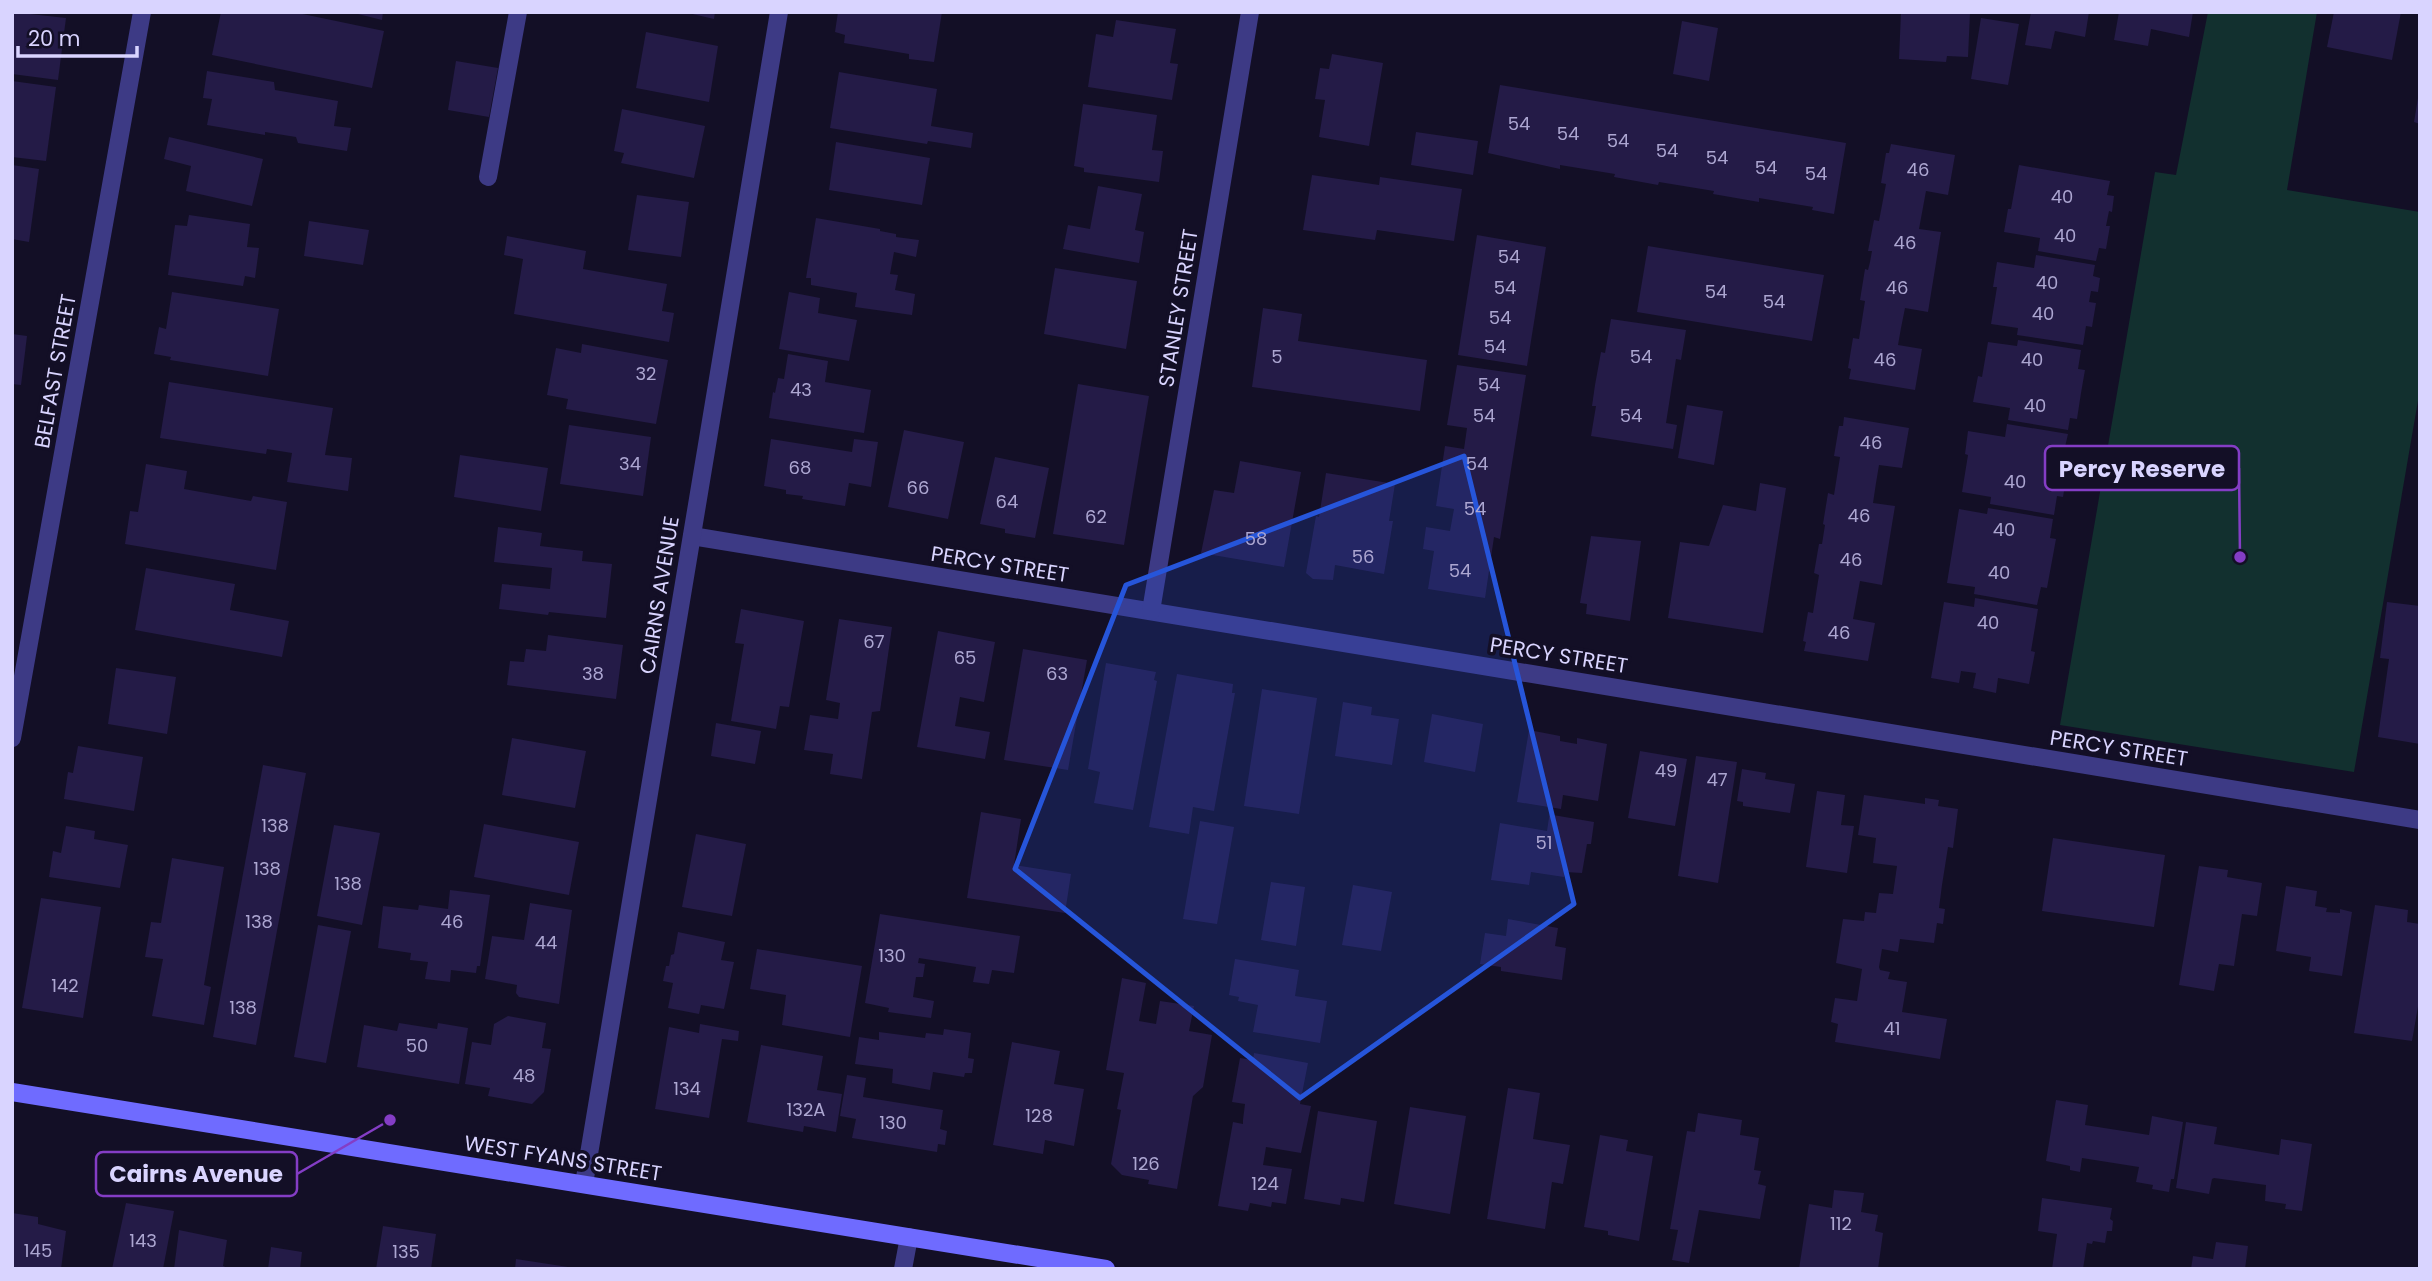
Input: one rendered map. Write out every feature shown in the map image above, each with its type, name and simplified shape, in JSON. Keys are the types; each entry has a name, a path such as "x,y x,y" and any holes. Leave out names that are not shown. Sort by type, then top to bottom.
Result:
{"main road":[{"name":"WEST FYANS STREET","path":"12,1092 1106,1269"}],"street":[{"name":"BELFAST STREET","path":"12,738 142,12"},
{"path":"488,177 518,12"},
{"name":"CAIRNS AVENUE","path":"584,1184 779,12"},
{"name":"STANLEY STREET","path":"1151,611 1250,12"},
{"name":"PERCY STREET","path":"692,536 2420,820"},
{"path":"903,1269 909,1237"}],"highlighted area":[{"path":"1464,456 1574,904 1300,1098 1015,869 1126,585"}],"green space":[{"path":"2208,12 2317,12 2287,190 2420,212 2420,389 2354,772 2060,725 2155,172 2176,175"}],"building":[{"path":"12,12 66,18 58,80 12,74"},
{"path":"221,12 293,12 384,31 372,88 212,55"},
{"path":"350,12 383,12 382,20"},
{"path":"684,12 715,12 714,19"},
{"path":"838,12 942,12 934,62 909,59 909,54 844,43 845,35 835,32"},
{"path":"1901,12 1970,13 1968,57 1947,56 1946,62 1899,59"},
{"path":"2031,12 2089,12 2085,37 2055,31 2051,49 2025,45"},
{"path":"2119,12 2193,12 2189,37 2151,29 2148,46 2114,40"},
{"path":"2334,12 2401,12 2392,60 2327,47"},
{"path":"1981,18 2019,24 2008,85 1971,79"},
{"path":"1116,20 1176,29 1170,63 1178,64 1172,100 1088,87 1096,34 1113,37"},
{"path":"1682,21 1718,28 1709,81 1673,74"},
{"path":"646,32 718,46 709,102 636,88"},
{"path":"1332,54 1383,63 1369,146 1319,137 1325,100 1315,99 1320,68 1329,69"},
{"path":"456,61 498,68 489,117 448,110"},
{"path":"207,71 274,82 275,90 338,101 334,126 351,128 347,151 298,143 296,137 265,132 265,135 207,125 212,99 203,98"},
{"path":"839,72 937,89 931,126 973,133 971,148 928,141 927,144 830,128"},
{"path":"12,81 56,87 46,161 12,157"},
{"path":"1500,85 1846,143 1834,214 1812,210 1813,207 1759,198 1759,202 1713,194 1714,191 1659,182 1658,185 1614,177 1615,174 1560,165 1560,169 1488,153"},
{"path":"2420,98 2420,124 2414,122"},
{"path":"1083,104 1157,115 1152,150 1163,151 1159,182 1084,172 1084,168 1074,166"},
{"path":"622,109 705,126 694,178 621,163 624,153 614,151"},
{"path":"1416,132 1478,141 1473,175 1411,165"},
{"path":"169,137 263,159 252,206 186,191 191,166 164,159"},
{"path":"836,142 930,158 922,205 829,190"},
{"path":"1891,144 1955,155 1948,195 1926,191 1919,229 1941,232 1928,312 1905,308 1898,345 1922,349 1915,390 1849,379 1853,338 1859,339 1865,301 1860,300 1865,269 1868,270 1872,251 1868,251 1874,220 1879,221 1886,184 1881,183 1886,153 1889,153"},
{"path":"12,165 39,169 29,242 12,239"},
{"path":"2019,165 2110,181 2107,195 2114,196 2112,212 2109,211 2106,226 2110,226 2106,249 2099,248 2096,261 2038,251 2040,238 2004,232"},
{"path":"1312,175 1379,185 1380,177 1462,189 1454,241 1377,230 1375,240 1303,230"},
{"path":"1098,186 1142,194 1135,230 1144,232 1139,263 1063,249 1068,225 1090,229"},
{"path":"637,195 689,202 681,257 628,250"},
{"path":"189,215 250,224 247,247 259,248 255,278 245,276 243,286 168,275 175,225 187,226"},
{"path":"816,218 880,229 896,234 896,237 919,240 916,257 894,252 890,274 898,275 895,290 915,294 912,315 855,307 857,293 811,285 811,278 806,278"},
{"path":"309,221 369,230 363,265 304,256"},
{"path":"1477,235 1546,247 1527,366 1458,355"},
{"path":"507,236 586,251 583,269 667,284 662,311 674,313 669,342 514,314 523,259 504,255"},
{"path":"1648,246 1824,275 1812,341 1637,312"},
{"path":"2036,255 2095,265 2093,276 2100,278 2098,292 2091,291 2089,302 2096,303 2092,327 2086,326 2083,345 2017,335 2018,328 1991,324 1997,287 1993,287 1997,262 2034,268"},
{"path":"1055,268 1137,281 1126,349 1044,334"},
{"path":"172,292 279,309 268,376 170,360 171,357 154,354 159,327 166,329"},
{"path":"789,292 820,298 818,313 857,320 849,361 779,349"},
{"path":"1263,308 1302,314 1298,341 1427,360 1420,411 1252,387"},
{"path":"1611,319 1686,330 1681,360 1676,359 1666,423 1677,425 1673,449 1591,436 1596,406 1592,406 1595,385 1601,352 1605,353"},
{"path":"12,334 27,336 21,385 12,384"},
{"path":"2018,340 2081,350 2078,369 2085,370 2077,419 2070,418 2068,430 2008,420 2010,408 1973,402 1978,376 1982,377 1988,342 2017,346"},
{"path":"582,344 668,360 656,424 566,409 568,399 547,395 556,348 581,353"},
{"path":"788,354 828,361 825,382 871,390 864,433 769,418 773,392 775,393 778,378 784,379"},
{"path":"1457,365 1526,375 1500,539 1494,537 1485,598 1428,589 1434,551 1423,549 1426,527 1450,531 1454,509 1436,506 1445,446 1464,449 1467,428 1447,425"},
{"path":"169,382 333,408 325,455 352,458 348,491 287,482 292,453 267,449 266,454 160,438"},
{"path":"1078,384 1149,396 1124,545 1053,534"},
{"path":"1687,405 1723,411 1714,465 1678,458"},
{"path":"1844,417 1909,428 1902,468 1879,465 1873,503 1895,506 1882,585 1860,581 1853,619 1875,623 1868,661 1804,651 1806,642 1803,641 1808,612 1813,613 1819,575 1814,573 1819,544 1822,544 1828,493 1834,495 1840,457 1834,456 1839,426 1843,426"},
{"path":"2007,424 2068,434 2065,447 2071,449 2063,497 2057,496 2054,515 1990,504 1991,497 1962,492 1968,455 1965,454 1968,431 2005,437"},
{"path":"569,425 651,437 643,496 560,484"},
{"path":"904,430 964,442 948,519 888,507"},
{"path":"771,439 852,452 854,439 878,442 871,487 849,483 845,506 802,499 803,496 786,494 786,490 764,486"},
{"path":"460,455 548,468 541,511 454,497"},
{"path":"995,457 1049,468 1035,538 1005,533 1005,529 980,524"},
{"path":"1240,461 1301,472 1284,567 1201,553 1214,490 1234,493"},
{"path":"146,464 187,471 184,489 251,501 253,496 287,502 276,570 125,544 130,511 138,512"},
{"path":"1326,473 1395,484 1389,521 1393,521 1384,574 1335,565 1333,580 1313,579 1306,573"},
{"path":"1760,483 1786,488 1763,633 1668,618 1680,542 1709,546 1723,505 1756,511"},
{"path":"1988,508 2053,519 2050,538 2056,539 2047,588 2041,587 2037,605 1974,594 1975,587 1947,583 1959,509 1987,514"},
{"path":"498,527 542,533 540,546 583,551 582,561 612,564 606,618 499,609 502,584 550,589 552,568 494,562"},
{"path":"1591,536 1641,541 1630,621 1586,614 1587,604 1580,603"},
{"path":"146,568 235,584 230,610 289,621 282,657 135,630"},
{"path":"1975,598 2038,609 2031,651 2035,652 2029,684 1998,678 1996,693 1973,688 1976,673 1961,671 1959,683 1931,678 1944,602 1974,607"},
{"path":"2387,602 2420,606 2420,744 2378,737 2389,659 2380,658"},
{"path":"741,609 804,621 789,707 780,706 776,729 731,721 744,644 735,643"},
{"path":"839,619 892,627 880,711 872,712 862,779 830,774 833,754 804,750 810,715 838,719 840,703 826,700"},
{"path":"938,631 995,642 984,702 960,697 955,726 990,732 985,759 917,747"},
{"path":"548,635 623,645 616,699 507,685 510,661 524,662 526,649 546,651"},
{"path":"1023,649 1087,660 1068,770 1004,760"},
{"path":"1106,663 1156,672 1154,680 1157,681 1133,810 1094,803 1100,772 1088,769"},
{"path":"116,668 176,677 167,734 108,724"},
{"path":"1177,674 1233,684 1232,693 1235,693 1214,811 1193,807 1189,834 1149,827"},
{"path":"1262,689 1317,698 1299,814 1244,806"},
{"path":"1343,702 1372,707 1371,715 1399,719 1392,765 1335,756"},
{"path":"1432,714 1483,724 1475,772 1424,762"},
{"path":"716,723 761,731 755,764 711,756"},
{"path":"1529,730 1560,736 1560,741 1577,744 1577,738 1607,744 1598,801 1563,795 1561,809 1517,802"},
{"path":"512,738 586,751 575,808 502,795"},
{"path":"78,746 143,757 134,811 64,799 68,772 73,773"},
{"path":"1640,751 1687,759 1675,826 1628,818"},
{"path":"1696,756 1737,762 1718,883 1678,876"},
{"path":"263,765 306,773 256,1045 213,1037"},
{"path":"1742,769 1766,773 1765,779 1795,784 1790,813 1743,806 1743,802 1737,801"},
{"path":"1817,791 1845,795 1841,825 1854,826 1847,873 1806,867"},
{"path":"1864,795 1925,804 1925,798 1939,800 1938,806 1958,809 1953,848 1948,847 1939,908 1945,909 1943,924 1937,923 1934,943 1900,939 1898,952 1882,949 1879,967 1880,970 1890,972 1888,979 1907,982 1902,1012 1947,1019 1940,1059 1835,1042 1838,1024 1831,1022 1835,998 1857,1001 1862,969 1836,963 1843,919 1864,921 1865,912 1876,913 1879,893 1893,894 1897,866 1873,863 1876,838 1858,835"},
{"path":"1550,811 1553,815 1594,822 1591,844 1587,844 1582,873 1565,872 1564,877 1531,872 1529,885 1491,880 1500,823 1547,831"},
{"path":"981,812 1021,819 1014,865 1071,874 1065,913 967,898"},
{"path":"1200,821 1234,827 1217,924 1183,919"},
{"path":"484,824 579,842 569,895 474,877"},
{"path":"334,825 380,833 362,925 317,916"},
{"path":"66,826 95,831 94,839 128,845 120,888 49,877 53,851 61,853"},
{"path":"696,834 746,844 732,916 682,907"},
{"path":"2053,838 2165,855 2154,927 2042,911"},
{"path":"172,858 224,867 204,985 211,987 204,1025 152,1016 163,959 145,957 151,922 161,923"},
{"path":"2199,866 2228,870 2227,877 2262,883 2257,916 2242,914 2234,966 2219,964 2214,991 2179,985"},
{"path":"1271,882 1305,887 1296,946 1261,940"},
{"path":"1353,885 1392,892 1381,951 1342,945"},
{"path":"2286,886 2317,891 2315,906 2327,908 2326,912 2340,913 2340,909 2352,912 2342,976 2309,971 2311,957 2276,951"},
{"path":"450,890 490,895 480,966 477,966 476,973 451,970 450,982 425,979 428,962 410,960 411,953 378,948 383,906 418,910 419,905 448,909"},
{"path":"41,898 101,907 83,1018 22,1008"},
{"path":"530,903 572,910 559,1004 519,997 516,993 517,985 485,979 492,936 524,940"},
{"path":"2375,905 2408,910 2407,922 2420,924 2420,995 2412,1041 2354,1033"},
{"path":"880,914 1020,936 1014,973 992,970 989,984 973,982 976,967 919,958 918,963 925,964 923,977 916,977 913,997 934,1001 931,1018 888,1012 889,1008 865,1003"},
{"path":"1508,919 1558,928 1555,946 1566,948 1562,980 1501,971 1501,967 1480,964 1485,933 1506,936"},
{"path":"318,925 351,931 326,1063 294,1057"},
{"path":"678,932 725,942 721,960 734,962 724,1009 701,1005 699,1014 668,1008 673,983 663,981 666,966 669,966 671,955 674,954"},
{"path":"757,949 862,966 850,1037 782,1025 786,995 750,989"},
{"path":"1235,959 1299,970 1295,996 1327,1001 1320,1043 1253,1032 1258,1005 1238,1001 1239,997 1229,995"},
{"path":"1122,978 1146,983 1139,1021 1156,1024 1160,1001 1194,1006 1189,1031 1212,1035 1203,1087 1193,1096 1177,1189 1148,1184 1149,1180 1122,1175 1111,1164 1121,1110 1117,1109 1124,1073 1106,1070"},
{"path":"508,1016 546,1023 542,1048 551,1049 544,1092 532,1104 488,1096 490,1088 465,1084 472,1042 491,1045 494,1024"},
{"path":"399,1023 437,1029 438,1023 468,1028 459,1084 357,1067 364,1025 397,1031"},
{"path":"700,1024 739,1031 738,1041 722,1039 709,1118 655,1109 669,1027 699,1033"},
{"path":"944,1029 971,1033 968,1058 974,1059 972,1073 965,1073 964,1077 933,1072 930,1090 892,1083 893,1069 855,1064 859,1037 879,1040 879,1032 925,1038 926,1033 943,1035"},
{"path":"1012,1042 1060,1051 1054,1084 1084,1089 1074,1146 1045,1140 1043,1154 993,1145"},
{"path":"761,1045 823,1056 817,1090 842,1094 836,1132 804,1126 803,1132 747,1122"},
{"path":"1254,1053 1308,1063 1300,1104 1311,1106 1301,1153 1266,1147 1263,1165 1292,1169 1286,1204 1272,1202 1271,1207 1250,1203 1248,1211 1218,1206 1233,1122 1243,1124 1245,1104 1232,1102 1240,1058 1253,1060"},
{"path":"847,1075 866,1078 863,1097 943,1110 940,1129 947,1131 945,1145 938,1144 937,1152 852,1138 856,1119 840,1116"},
{"path":"1508,1088 1540,1093 1533,1139 1570,1145 1563,1184 1552,1182 1545,1229 1487,1219"},
{"path":"2056,1100 2088,1105 2085,1125 2149,1135 2152,1116 2183,1122 2174,1179 2171,1179 2169,1192 2136,1182 2139,1167 2082,1158 2080,1172 2070,1170 2070,1166 2046,1161"},
{"path":"1410,1107 1466,1116 1450,1214 1394,1204"},
{"path":"1318,1111 1377,1121 1364,1202 1341,1198 1340,1205 1304,1199"},
{"path":"1698,1113 1742,1120 1740,1135 1759,1138 1754,1170 1761,1171 1758,1184 1766,1186 1760,1219 1699,1210 1689,1263 1672,1260 1678,1230 1670,1229 1687,1131 1695,1132"},
{"path":"2186,1122 2217,1127 2214,1144 2279,1155 2281,1139 2312,1144 2302,1211 2285,1209 2286,1204 2265,1201 2266,1185 2214,1178 2209,1194 2176,1188"},
{"path":"1600,1135 1628,1140 1626,1151 1653,1156 1639,1241 1584,1227"},
{"path":"1834,1190 1864,1193 1861,1212 1878,1215 1875,1231 1883,1233 1878,1269 1799,1269 1809,1204 1832,1208"},
{"path":"2042,1198 2112,1208 2112,1231 2107,1231 2105,1243 2087,1243 2083,1269 2052,1269 2057,1234 2038,1231"},
{"path":"126,1203 174,1211 163,1269 112,1269"},
{"path":"12,1213 38,1217 38,1224 66,1231 61,1269 12,1269"},
{"path":"383,1226 436,1234 431,1269 376,1269"},
{"path":"179,1230 227,1240 223,1266 230,1269 174,1269"},
{"path":"2216,1242 2248,1246 2245,1269 2191,1269 2193,1256 2213,1259"},
{"path":"271,1247 302,1252 300,1269 268,1269"},
{"path":"516,1259 568,1267 568,1269 515,1269"}],"place":[{"name":"Percy Reserve","path":"2240,557"},
{"name":"Cairns Avenue","path":"390,1120"}]}
